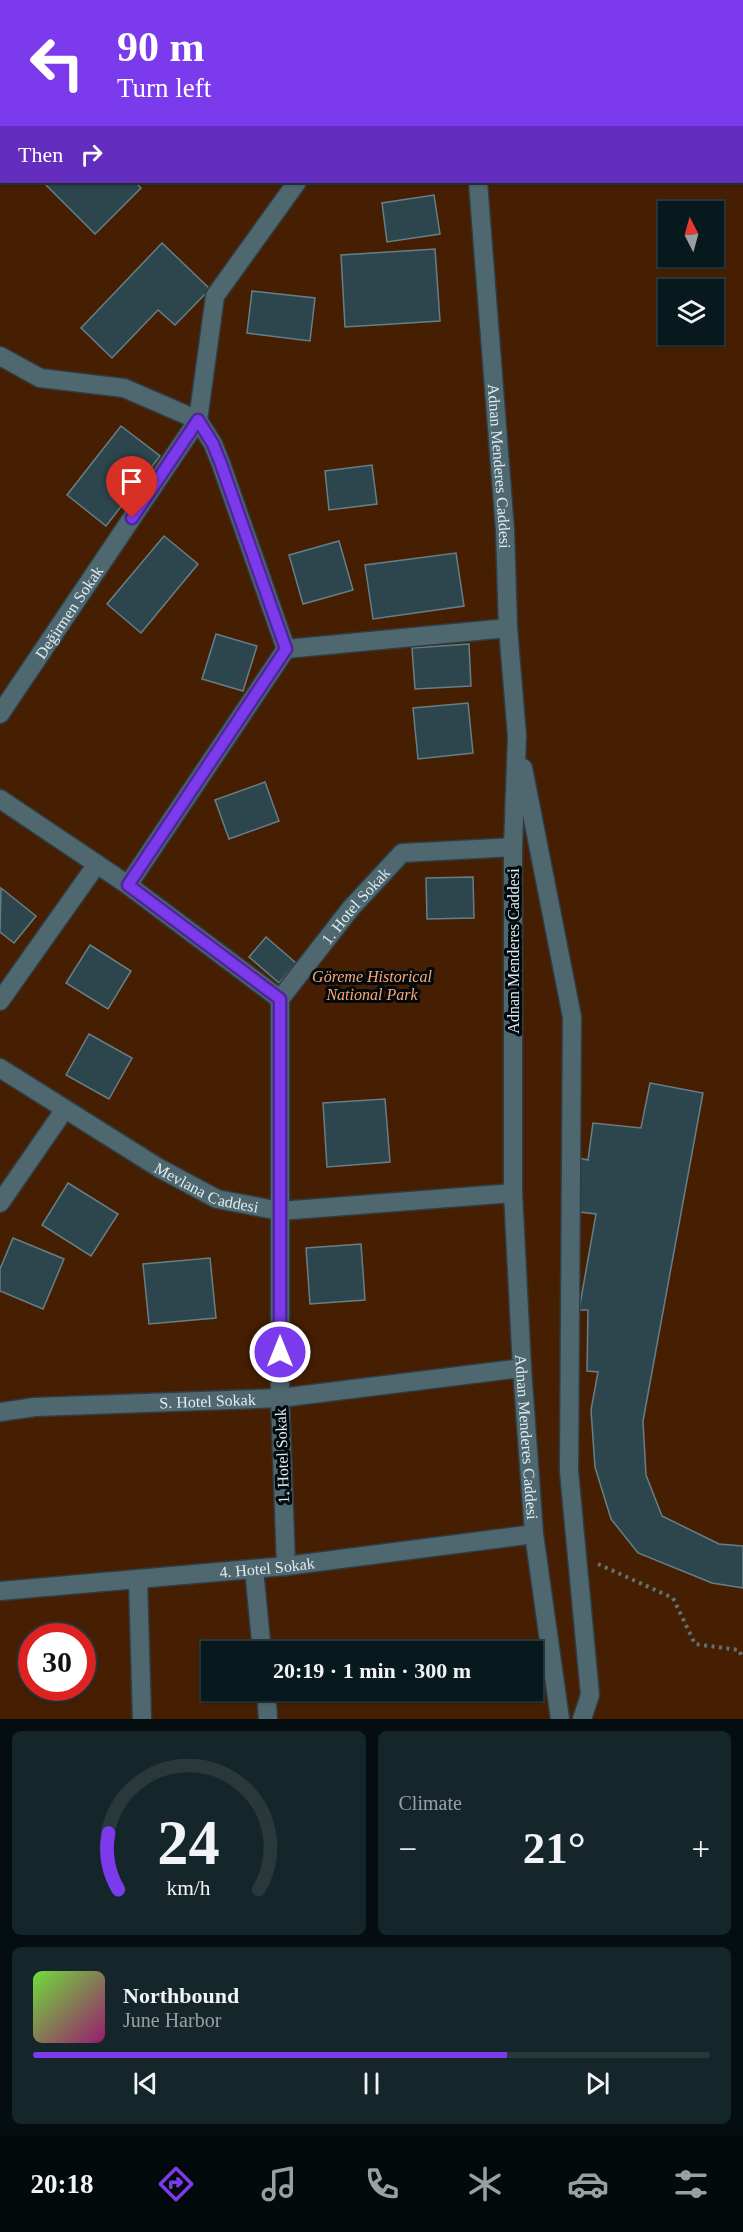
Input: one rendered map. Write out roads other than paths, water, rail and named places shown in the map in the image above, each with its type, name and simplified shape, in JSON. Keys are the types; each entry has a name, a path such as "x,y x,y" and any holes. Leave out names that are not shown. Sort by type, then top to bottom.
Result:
{"street":[{"path":"198,420 215,296 296,183"},
{"name":"Adnan Menderes Caddesi","path":"478,183 505,530 508,628 517,736 513,847 513,1192 522,1368 534,1534 560,1719"},
{"path":"0,356 40,378 124,388 198,420 213,444 221,464 286,649"},
{"name":"Değirmen Sokak","path":"0,714 198,420"},
{"path":"286,649 508,628"},
{"path":"128,885 286,649"},
{"path":"517,736 572,1017 568,1471 590,1695 582,1719"},
{"path":"0,799 128,885 280,999"},
{"name":"1. Hotel Sokak","path":"286,1566 280,1398 280,999 351,908 402,853 513,847"},
{"path":"0,1001 97,864"},
{"name":"Mevlana Caddesi","path":"0,1068 159,1168 217,1199 280,1211 513,1192"},
{"path":"0,1203 65,1109"},
{"name":"S. Hotel Sokak","path":"0,1412 35,1407 280,1398 522,1368"},
{"name":"4. Hotel Sokak","path":"0,1591 286,1566 534,1534"},
{"path":"254,1569 261,1641"},
{"path":"138,1579 142,1719"},
{"path":"267,1701 268,1719"}],"park label":[{"name":"Göreme Historical National Park","path":"372,985"}]}
